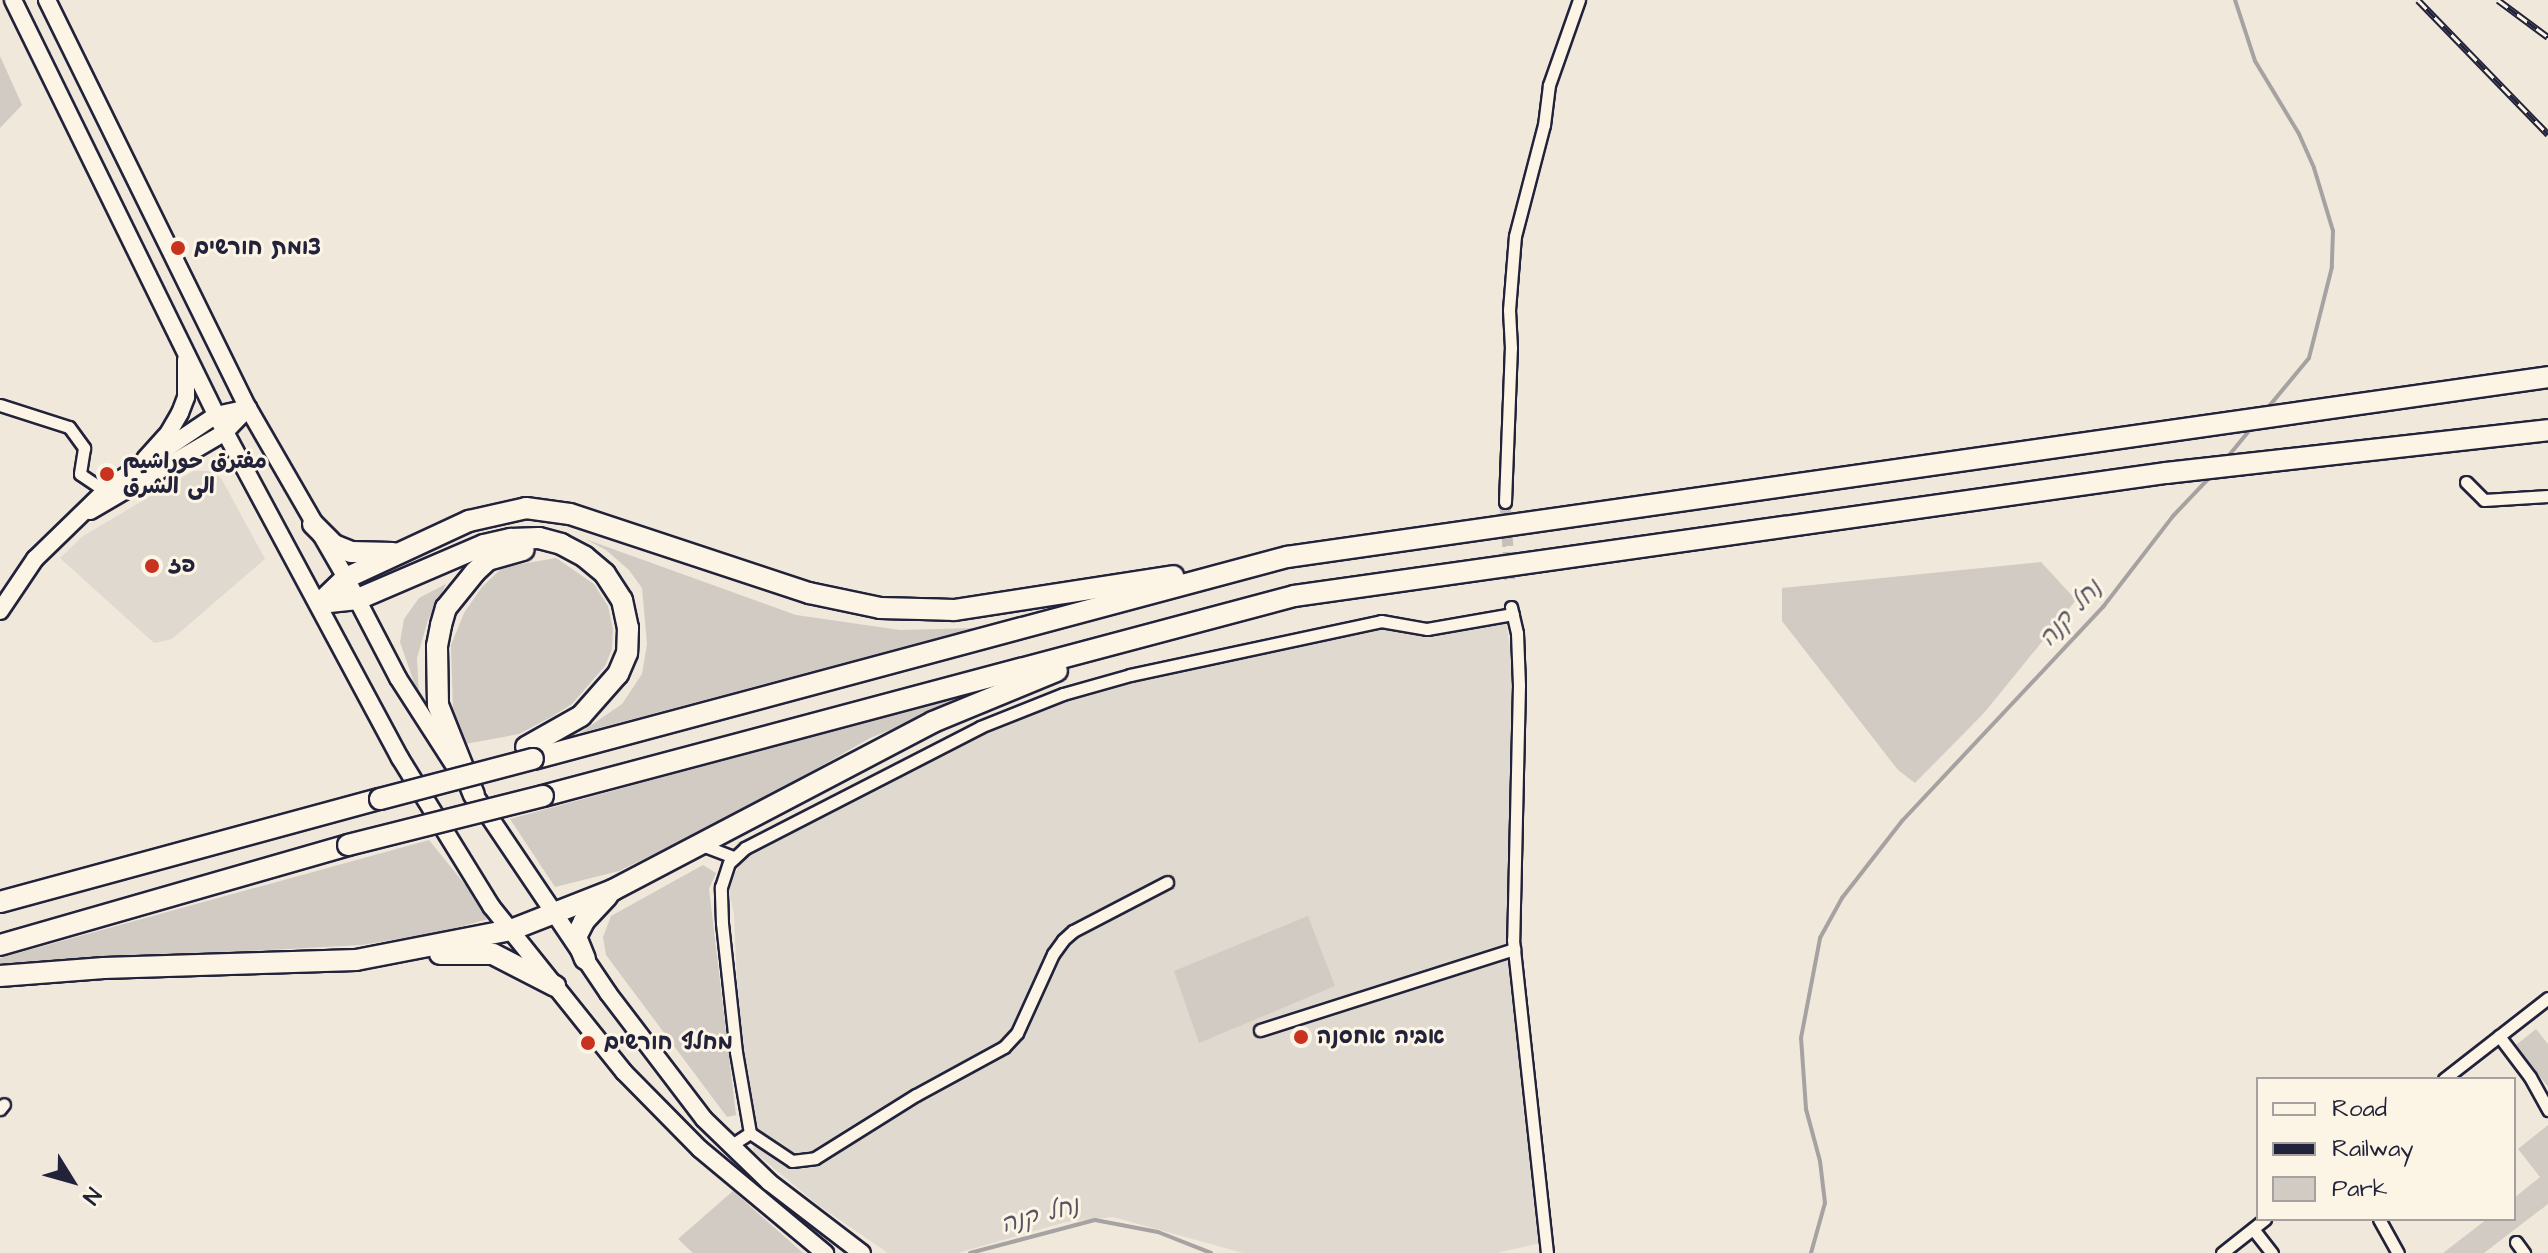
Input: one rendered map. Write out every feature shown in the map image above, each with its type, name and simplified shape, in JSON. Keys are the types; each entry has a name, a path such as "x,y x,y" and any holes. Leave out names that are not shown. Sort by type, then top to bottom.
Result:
{"highway":[{"path":"320,603 346,578 469,521 506,511 547,509 614,527 830,598 880,608 954,610 1287,557 2548,377"},
{"path":"0,945 348,845 1294,596 2270,459 2548,430"},
{"path":"313,524 334,545 351,552 405,552"},
{"path":"320,603 358,599 484,545 511,539 539,538 561,544 585,557 605,574 622,600 628,628 627,653 618,674 581,716 530,753"},
{"path":"474,795 438,705 437,646 446,608 458,589 482,566 508,553 544,549 585,557"},
{"path":"0,902 380,799 530,753 1287,557"},
{"path":"356,960 511,930 553,914 613,890 978,700 1089,659 1294,596"},
{"path":"585,959 576,937 584,921 613,890"},
{"path":"0,976 104,968 493,954 555,986"}],"main road":[{"path":"13,0 216,415 320,603 400,758 491,906 624,1072 700,1149 825,1253"},
{"path":"47,0 248,408 358,599 398,678 474,795 553,914 704,1119 769,1182 861,1252"},
{"path":"109,495 169,432 180,413 186,397 185,354"},
{"path":"145,459 216,415 248,408"},
{"path":"0,611 35,559 74,519 109,495 225,432 248,408"}],"street":[{"path":"1505,502 1511,348 1509,310 1515,236 1544,125 1549,85 1579,0"},
{"path":"0,405 69,427 84,448 80,474 109,495"},
{"path":"2466,482 2484,500 2548,496"},
{"path":"1167,882 1073,931 1063,940 1053,954 1017,1033 1004,1047 916,1095 815,1158 792,1161 750,1133 736,1052 722,923 721,887 734,857 980,727 1063,694 1146,671 1381,621 1427,629 1512,610 1519,685 1514,949 1547,1252"},
{"path":"701,845 734,857"},
{"path":"1260,1030 1514,949"},
{"path":"2447,1077 2548,998"},
{"path":"2499,1036 2530,1077 2548,1110"},
{"path":"730,1146 750,1133"},
{"path":"2222,1253 2263,1221"},
{"path":"2380,1221 2398,1253"},
{"path":"2253,1229 2272,1253"},
{"path":"2516,1242 2524,1253"}],"shaded area":[{"path":"193,471 209,471 221,478 265,559 172,639 154,643 60,558 83,536"},
{"path":"1506,621 1513,669 1508,909 1540,1243 1497,1253 1243,1253 1113,1217 1066,1222 958,1253 888,1253 818,1205 753,1151 755,1128 740,1050 734,914 728,886 748,850 1012,719 1076,694 1381,627 1426,636"}],"green space":[{"path":"0,56 22,105 0,128"},
{"path":"585,539 796,615 900,630 975,628 580,733 622,704 642,674 647,644 642,588 629,570 606,550"},
{"path":"556,558 594,584 608,606 613,629 612,649 605,666 572,704 553,716 519,734 465,744 453,711 451,645 464,613 482,587 503,567"},
{"path":"2041,562 2076,600 1984,713 1915,783 1898,770 1782,621 1782,588"},
{"path":"446,584 428,620 417,658 419,697 400,642 404,619 419,598"},
{"path":"1010,682 870,738 743,811 619,871 555,887 510,819"},
{"path":"429,840 492,918 441,932 362,945 0,964 0,958"},
{"path":"703,865 716,873 709,889 736,1115 727,1117 606,955 603,937 611,916"},
{"path":"1308,916 1335,986 1199,1043 1174,971"},
{"path":"2536,1029 2548,1044 2548,1087 2516,1045"},
{"path":"2548,1125 2548,1204 2484,1253 2443,1253 2484,1221 2516,1221 2516,1196 2540,1177 2518,1149"},
{"path":"733,1191 803,1253 693,1253 678,1239"}],"waterway":[{"name":"נחל קנה","path":"2235,0 2255,61 2299,134 2314,168 2333,231 2332,267 2309,358 2266,410"},
{"name":"נחל קנה","path":"2226,459 2253,426"},
{"name":"נחל קנה","path":"1811,1253 1825,1203 1820,1161 1806,1109 1801,1038 1820,938 1842,898 1902,821 2103,607 2173,516 2212,475"},
{"name":"נחל קנה","path":"970,1253 1095,1220 1158,1232 1211,1253"}],"tunnel":[{"path":"1505,502 1510,581"}],"railway":[{"path":"2418,0 2548,134"},
{"path":"2498,0 2548,37"}],"place":[{"name":"צומת חורשים","path":"178,248"},
{"name":"مفترق حوراشيم الى الشرق","path":"107,474"},
{"name":"פז","path":"152,566"},
{"name":"אביה אחסנה","path":"1301,1037"},
{"name":"מחלף חורשים","path":"588,1043"}]}
